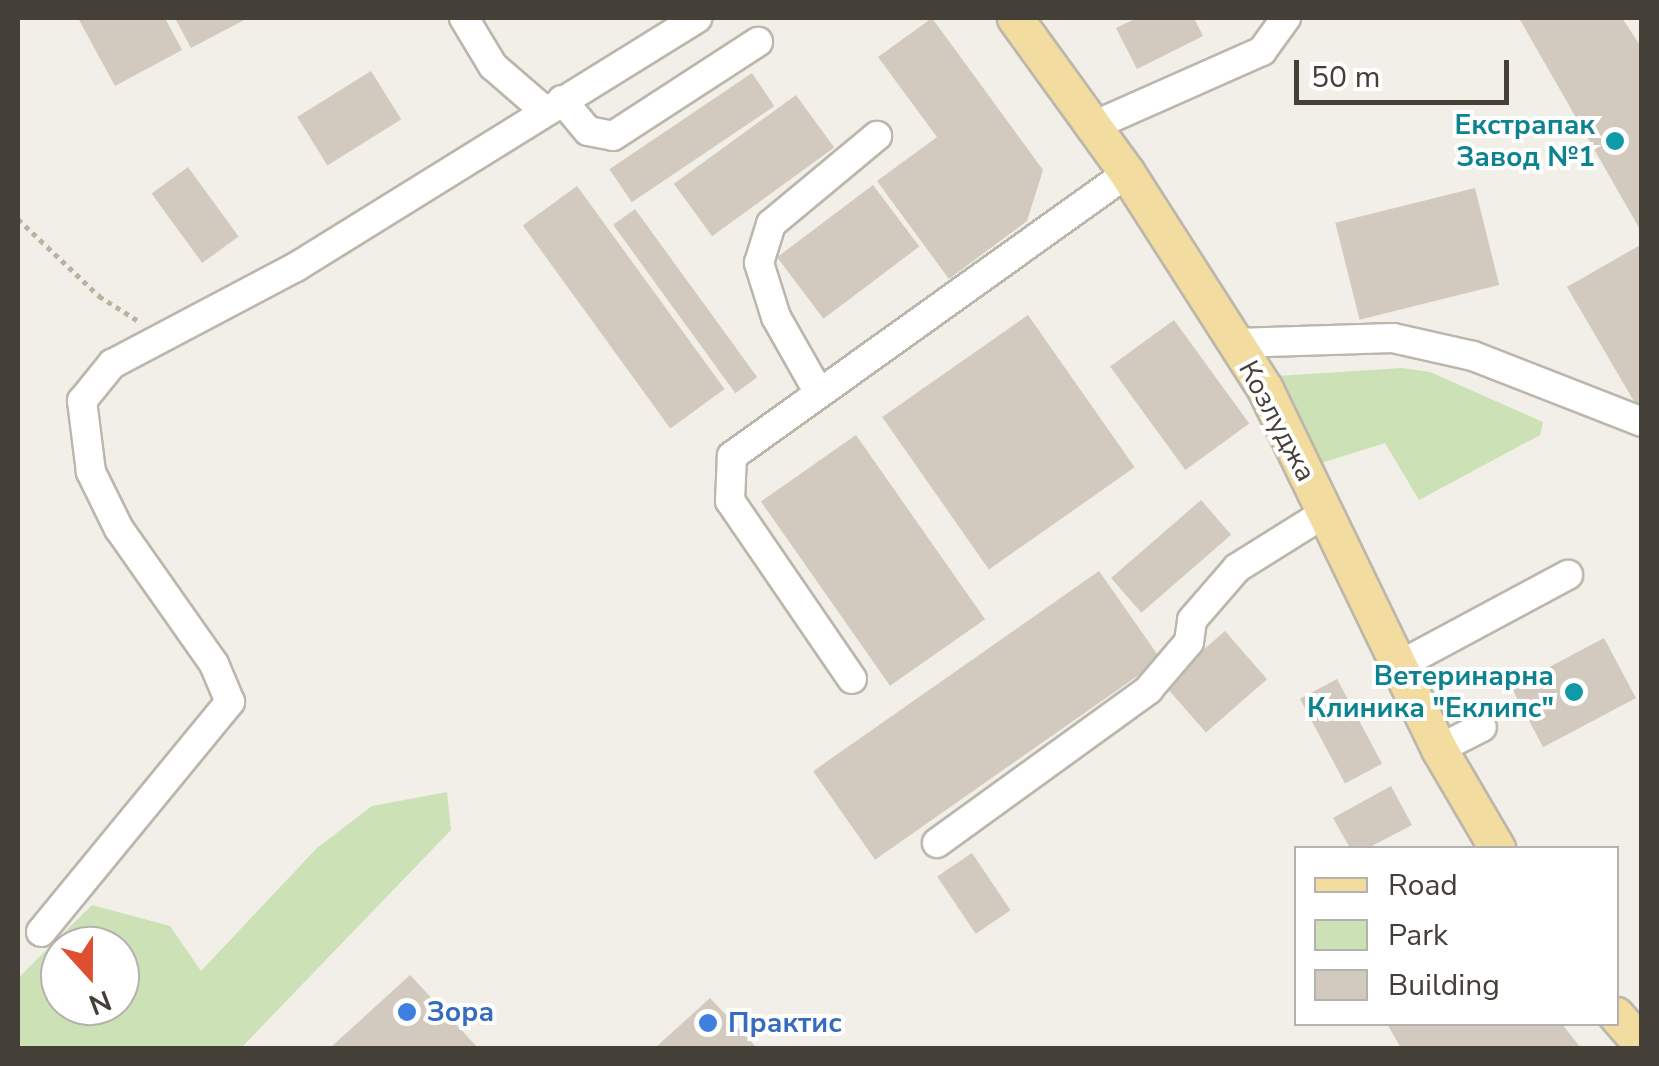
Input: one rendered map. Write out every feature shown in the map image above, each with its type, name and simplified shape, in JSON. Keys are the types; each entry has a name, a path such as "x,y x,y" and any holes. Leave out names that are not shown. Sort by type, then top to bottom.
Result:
{"main road":[{"name":"Козлуджа","path":"1015,18 1127,172 1236,343 1440,749 1496,846"}],"lane":[{"path":"464,18 493,66 588,131 612,136 758,42"},
{"path":"46,926 230,702 214,664 119,529 91,472 82,401 112,364 296,267 697,18"},
{"path":"1093,126 1262,51 1286,18"},
{"path":"818,393 776,317 758,263 771,224 877,136"},
{"path":"852,679 730,502 732,456 1127,172"},
{"path":"1236,343 1393,338 1473,356 1642,422"},
{"path":"937,843 1148,690 1190,642 1192,620 1237,568 1325,514"},
{"path":"1398,666 1568,575"},
{"path":"1440,749 1482,727"}],"path":[{"path":"18,219 99,296 166,337"}],"green space":[{"path":"1402,368 1430,372 1543,422 1540,435 1419,500 1385,443 1318,464 1277,376"},
{"path":"447,792 451,830 241,1048 18,1048 18,978 40,956 40,1026 140,1026 140,926 71,926 92,905 170,926 201,971 317,848 372,806"}],"building":[{"path":"78,18 165,18 182,50 115,86"},
{"path":"175,18 248,18 191,48"},
{"path":"932,18 1043,170 1027,221 949,279 877,181 937,137 878,57"},
{"path":"1137,18 1194,18 1203,36 1137,69 1116,28"},
{"name":"Екстрапак Завод №1","path":"1519,18 1622,18 1642,48 1642,233"},
{"path":"371,71 401,119 327,165 297,117"},
{"path":"752,73 774,106 632,202 609,169"},
{"path":"796,95 834,148 712,236 674,184"},
{"path":"188,167 239,237 202,263 152,193"},
{"path":"873,185 919,246 824,319 777,257"},
{"path":"577,186 725,389 670,428 523,225"},
{"path":"1475,188 1499,285 1359,320 1335,223"},
{"path":"635,209 757,377 735,393 613,225"},
{"path":"1642,244 1642,415 1567,287"},
{"path":"1028,315 1135,467 989,569 882,417"},
{"path":"1174,320 1249,424 1185,470 1110,366"},
{"path":"856,435 985,619 890,686 761,502"},
{"path":"1201,500 1231,535 1141,613 1111,578"},
{"path":"1099,571 1161,659 875,860 813,771"},
{"path":"1225,631 1267,679 1206,732 1164,684"},
{"name":"Ветеринарна Клиника \"Еклипс\"","path":"1604,638 1636,698 1543,747 1511,687"},
{"path":"1337,679 1382,764 1345,783 1300,699"},
{"path":"1391,786 1412,825 1372,846 1349,846 1333,818"},
{"path":"972,853 1011,910 976,934 937,876"},
{"name":"Зора","path":"410,975 478,1048 330,1048"},
{"name":"Практис","path":"710,998 757,1048 655,1048"},
{"path":"1388,1026 1564,1026 1581,1048 1401,1048"}],"place":[{"name":"Екстрапак Завод №1","path":"1615,141"},
{"name":"Ветеринарна Клиника \"Еклипс\"","path":"1574,692"},
{"name":"Зора","path":"407,1012"},
{"name":"Практис","path":"708,1023"}]}
